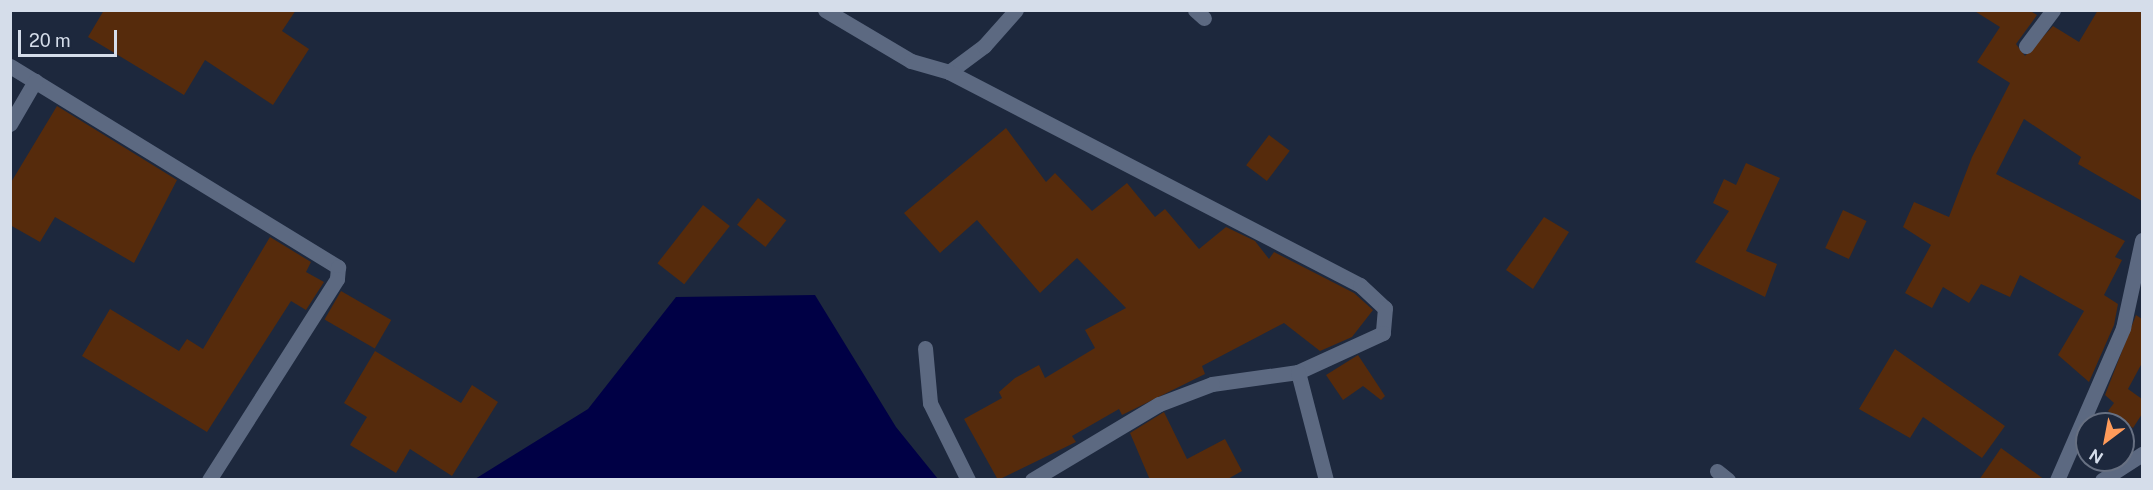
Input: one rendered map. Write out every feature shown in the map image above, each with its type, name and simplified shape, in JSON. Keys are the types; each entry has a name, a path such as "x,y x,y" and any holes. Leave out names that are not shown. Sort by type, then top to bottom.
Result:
{"street":[{"path":"825,10 911,61 949,72 1360,285 1385,308 1383,333 1298,372 1212,384 1159,404 1032,480"},
{"path":"949,72 984,46 1016,10"},
{"path":"2026,46 2053,10"},
{"path":"10,66 338,267 338,279 209,480"},
{"path":"10,123 35,81"},
{"path":"2057,480 2124,328 2142,240"},
{"path":"926,348 930,403 968,480"},
{"path":"1298,372 1326,480"},
{"path":"2102,480 2142,453"}],"shaded area":[{"path":"815,295 896,427 938,479 475,479 588,409 676,297"}],"building":[{"path":"104,10 296,10 282,31 309,49 273,105 205,60 184,95 88,37"},
{"path":"1973,10 2029,10 2037,15 2016,44 2025,56 2053,26 2079,42 2098,10 2142,10 2142,201 2078,164 2081,157 2024,119 1996,174 2125,241 2115,257 2122,260 2104,295 2118,304 2114,325 2089,382 2058,355 2084,311 2020,275 2010,297 1981,284 1969,303 1943,287 1932,308 1905,293 1931,245 1903,227 1914,202 1949,217 1972,157 2010,83 1977,62 2000,27"},
{"path":"57,106 177,180 134,263 55,217 40,242 10,225 10,184"},
{"path":"1006,128 1046,182 1055,173 1092,211 1127,183 1155,217 1165,209 1199,249 1226,227 1255,241 1269,259 1274,252 1354,293 1373,310 1352,337 1320,351 1284,323 1202,366 1205,374 1122,415 1119,409 1072,436 1076,442 998,480 964,419 1002,398 999,392 1015,378 1039,365 1045,378 1095,348 1085,330 1126,308 1077,258 1040,293 977,220 940,253 904,213"},
{"path":"1269,135 1290,151 1267,181 1246,165"},
{"path":"1746,163 1780,178 1746,251 1777,264 1765,297 1695,262 1729,211 1713,203 1724,179 1736,185"},
{"path":"758,198 786,220 765,247 737,225"},
{"path":"703,205 730,226 684,284 657,263"},
{"path":"1843,210 1867,221 1849,259 1825,248"},
{"path":"1544,217 1569,232 1533,289 1506,270"},
{"path":"270,237 311,262 306,272 324,282 306,310 291,301 207,432 82,356 110,309 179,351 187,339 203,349"},
{"path":"341,291 391,320 375,349 324,320"},
{"path":"2136,315 2142,319 2142,363 2128,389 2142,399 2142,414 2135,425 2135,412 2108,411 2114,403 2105,395"},
{"path":"1895,349 2005,426 1982,458 1923,417 1910,438 1859,409"},
{"path":"375,351 461,403 472,385 498,402 452,476 410,449 396,473 350,445 367,417 344,403"},
{"path":"1358,355 1385,396 1381,400 1363,386 1343,400 1326,375"},
{"path":"1164,412 1187,459 1225,439 1242,471 1226,480 1150,480 1130,433"},
{"path":"2001,448 2045,480 1979,480"}]}
